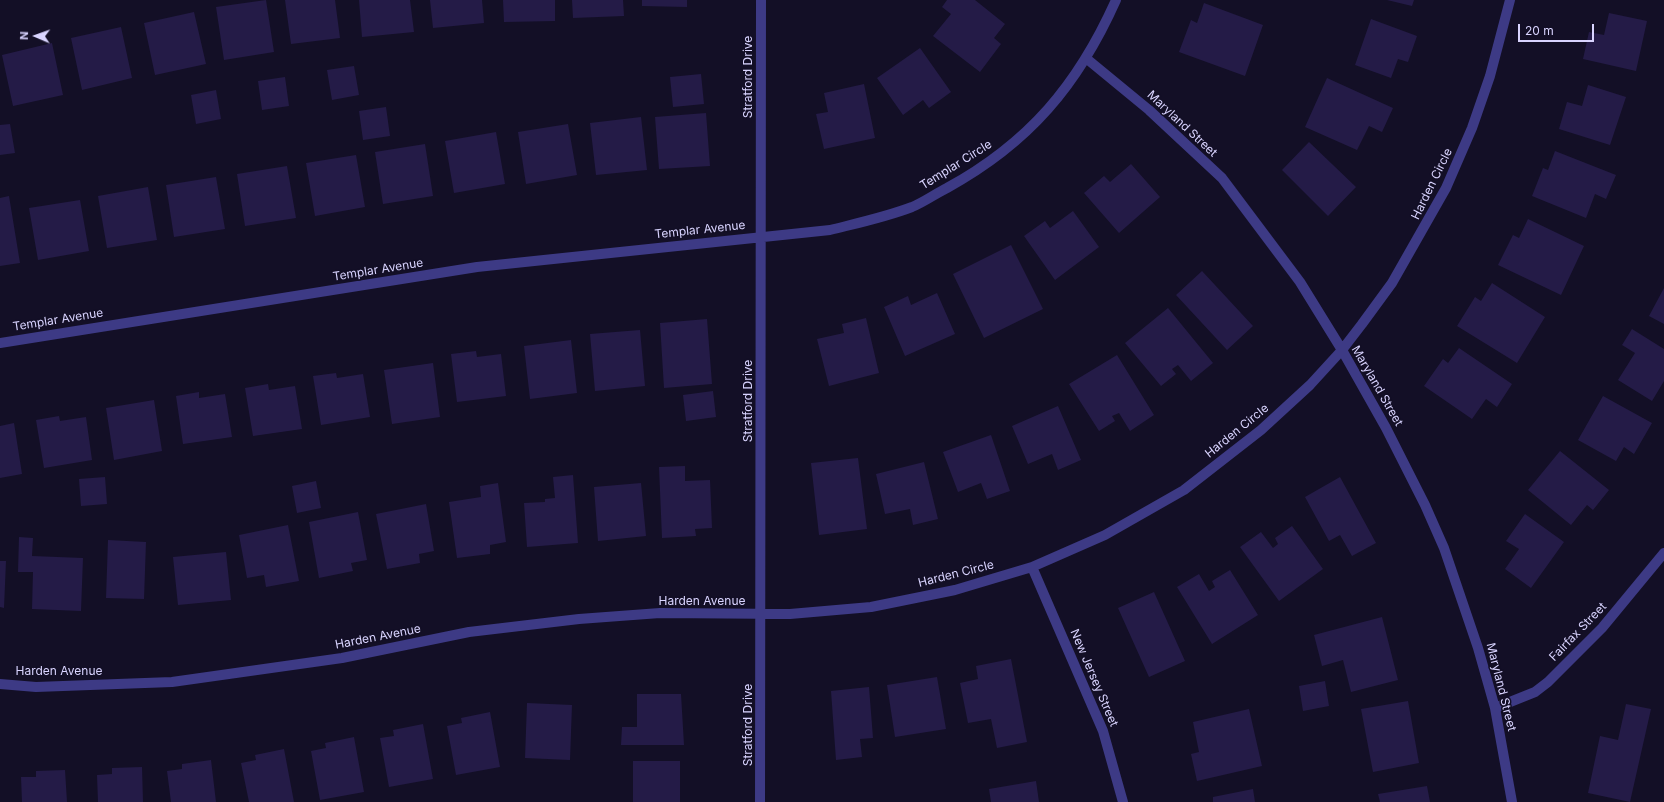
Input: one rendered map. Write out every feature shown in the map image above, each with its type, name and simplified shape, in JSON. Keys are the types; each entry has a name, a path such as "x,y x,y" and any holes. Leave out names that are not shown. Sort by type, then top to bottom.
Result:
{"street":[{"name":"Stratford Drive","path":"760,802 761,0"},
{"name":"Templar Circle","path":"761,237 830,230 878,219 913,206 990,162 1034,124 1058,98 1087,59 1116,0"},
{"name":"Harden Circle","path":"761,614 836,612 871,607 955,590 1032,567 1105,535 1184,490 1261,430 1310,385 1342,350 1392,283 1446,188 1472,128 1490,76 1510,0"},
{"name":"Maryland Street","path":"1087,59 1149,110 1222,178 1300,282 1342,350 1386,428 1425,505 1444,548 1478,648 1495,708 1512,802"},
{"name":"Templar Avenue","path":"0,343 477,267 761,237"},
{"name":"Fairfax Street","path":"1495,708 1535,692 1548,682 1602,628 1664,553"},
{"name":"New Jersey Street","path":"1032,567 1103,731 1123,802"},
{"name":"Harden Avenue","path":"0,684 36,687 172,682 342,658 470,632 579,619 660,613 761,614"}],"building":[{"path":"266,0 274,52 224,60 216,7"},
{"path":"285,0 335,0 340,38 291,44"},
{"path":"359,0 410,0 414,32 362,37"},
{"path":"430,0 482,0 484,23 433,28"},
{"path":"503,0 555,0 555,21 504,22"},
{"path":"572,0 623,0 624,16 573,18"},
{"path":"642,0 687,0 687,7 642,6"},
{"path":"947,0 975,0 1005,24 994,38 1001,44 980,72 933,36 951,14 942,7"},
{"path":"1387,0 1414,0 1412,6"},
{"path":"1204,3 1263,25 1245,76 1179,52 1191,20 1197,23"},
{"path":"194,12 206,64 155,75 144,23"},
{"path":"1609,13 1647,21 1636,71 1583,59 1589,32 1604,35"},
{"path":"1371,19 1417,36 1408,62 1398,59 1391,78 1355,65"},
{"path":"121,27 132,78 82,90 71,38"},
{"path":"52,43 63,95 13,106 2,55"},
{"path":"920,48 951,92 929,108 923,100 903,115 877,78"},
{"path":"354,66 359,95 332,100 327,70"},
{"path":"701,74 704,104 673,107 670,77"},
{"path":"285,77 289,106 262,110 258,81"},
{"path":"1327,78 1393,108 1382,132 1369,126 1357,150 1305,127"},
{"path":"864,84 875,138 824,149 816,114 828,112 824,93"},
{"path":"1588,85 1626,97 1610,145 1559,129 1567,102 1582,106"},
{"path":"216,90 221,119 196,124 191,95"},
{"path":"386,107 390,136 363,140 359,111"},
{"path":"706,113 710,166 659,169 655,117"},
{"path":"641,117 647,170 596,175 590,123"},
{"path":"10,124 15,153 0,155 0,125"},
{"path":"568,124 577,175 526,184 518,132"},
{"path":"496,132 505,184 454,193 445,141"},
{"path":"1309,142 1356,187 1328,216 1282,170"},
{"path":"425,144 433,196 383,204 375,152"},
{"path":"1555,151 1616,175 1606,199 1595,194 1586,218 1532,196 1543,168 1548,170"},
{"path":"356,155 365,207 315,216 306,163"},
{"path":"1131,164 1160,197 1119,233 1084,193 1104,176 1110,182"},
{"path":"287,166 296,218 245,226 237,174"},
{"path":"216,177 225,229 174,237 166,185"},
{"path":"148,187 157,240 107,248 98,196"},
{"path":"9,196 20,263 0,266 0,198"},
{"path":"80,200 89,251 38,260 29,208"},
{"path":"1073,211 1099,247 1055,280 1024,236 1045,221 1050,228"},
{"path":"1528,219 1584,246 1561,295 1498,265 1513,235 1519,238"},
{"path":"1011,245 1043,309 984,338 953,274"},
{"path":"1202,271 1253,326 1227,350 1176,295"},
{"path":"1492,283 1545,317 1517,363 1457,326 1475,297 1481,301"},
{"path":"1664,288 1664,324 1649,316"},
{"path":"937,293 955,334 905,356 884,307 908,296 911,305"},
{"path":"1168,308 1213,363 1191,381 1178,365 1172,369 1176,374 1161,386 1125,343"},
{"path":"866,318 879,373 829,386 817,339 844,333 842,324"},
{"path":"707,319 712,384 664,388 660,323"},
{"path":"1632,329 1664,349 1664,381 1652,401 1618,380 1635,353 1622,345"},
{"path":"640,330 645,386 595,391 590,334"},
{"path":"571,340 577,393 530,399 524,346"},
{"path":"1459,348 1512,384 1497,407 1486,399 1472,419 1424,386 1443,359 1448,363"},
{"path":"476,351 477,357 501,354 506,396 457,402 451,354"},
{"path":"1117,355 1154,415 1130,431 1119,413 1112,416 1115,421 1099,431 1069,384"},
{"path":"433,363 440,417 392,424 384,370"},
{"path":"336,373 337,378 363,374 370,417 321,425 313,376"},
{"path":"268,384 269,390 295,386 302,429 253,436 245,388"},
{"path":"713,391 716,417 686,421 683,395"},
{"path":"199,392 199,398 225,394 232,437 183,444 176,396"},
{"path":"1603,396 1652,423 1634,454 1624,447 1616,461 1578,440"},
{"path":"154,400 162,451 114,460 106,408"},
{"path":"1058,406 1081,460 1058,470 1052,454 1028,464 1012,426"},
{"path":"59,416 60,421 86,417 92,460 44,468 36,420"},
{"path":"14,423 22,474 0,478 0,426"},
{"path":"991,435 1010,491 987,499 981,483 958,492 943,452"},
{"path":"1560,451 1609,490 1593,510 1587,505 1571,525 1528,490"},
{"path":"858,458 867,529 819,535 811,463"},
{"path":"924,462 938,519 913,525 910,509 885,514 876,474"},
{"path":"685,466 685,481 710,480 712,528 695,529 696,536 662,538 659,467"},
{"path":"573,475 578,543 527,547 524,503 545,502 545,499 555,498 553,477"},
{"path":"105,477 107,504 81,506 79,479"},
{"path":"1340,477 1376,543 1352,556 1340,535 1329,541 1305,497"},
{"path":"316,481 321,508 297,513 292,486"},
{"path":"498,483 506,542 490,545 490,554 457,558 449,502 481,497 480,486"},
{"path":"641,483 646,536 598,541 594,487"},
{"path":"426,504 434,551 419,554 420,563 387,569 376,514"},
{"path":"358,512 367,560 351,563 353,571 319,578 309,522"},
{"path":"1525,514 1564,542 1531,588 1505,569 1519,549 1506,541"},
{"path":"288,525 299,581 266,587 264,575 247,578 239,535"},
{"path":"1292,526 1323,569 1279,601 1240,547 1261,532 1273,548 1278,544 1275,538"},
{"path":"19,537 33,538 32,556 83,558 81,611 32,609 33,572 18,572"},
{"path":"108,540 146,542 144,599 106,598"},
{"path":"226,552 231,600 178,605 173,557"},
{"path":"0,561 6,561 4,608 0,607"},
{"path":"1230,570 1258,615 1212,644 1177,587 1199,574 1209,591 1215,587 1212,581"},
{"path":"1154,592 1185,661 1149,677 1118,608"},
{"path":"1382,617 1398,680 1351,692 1343,660 1322,666 1314,635"},
{"path":"1011,659 1027,742 997,748 991,719 968,723 960,683 978,679 976,666"},
{"path":"937,677 946,729 895,737 887,685"},
{"path":"1325,681 1329,706 1303,711 1299,686"},
{"path":"869,687 873,738 860,739 862,757 836,760 831,691"},
{"path":"637,694 681,694 684,745 621,745 622,727 637,727"},
{"path":"1408,701 1419,763 1373,772 1361,709"},
{"path":"527,703 572,705 570,760 525,758"},
{"path":"1626,704 1651,709 1630,802 1588,793 1600,736 1618,740"},
{"path":"1249,709 1262,766 1197,781 1191,754 1199,752 1193,722"},
{"path":"490,712 500,767 456,775 447,726 462,723 461,718"},
{"path":"423,724 433,779 389,787 380,738 394,736 393,730"},
{"path":"354,737 364,792 320,800 311,751 326,748 325,743"},
{"path":"284,749 294,802 249,802 241,763 256,760 255,755"},
{"path":"211,760 216,802 171,802 167,771 182,769 182,764"},
{"path":"633,761 680,761 680,802 633,802"},
{"path":"142,767 143,802 98,802 97,775 112,774 112,768"},
{"path":"65,770 67,802 22,802 21,777 36,777 36,771"},
{"path":"1036,781 1039,802 991,802 989,789"},
{"path":"1427,786 1430,802 1380,802 1378,794"},
{"path":"1253,789 1255,802 1213,802 1213,797"}]}
